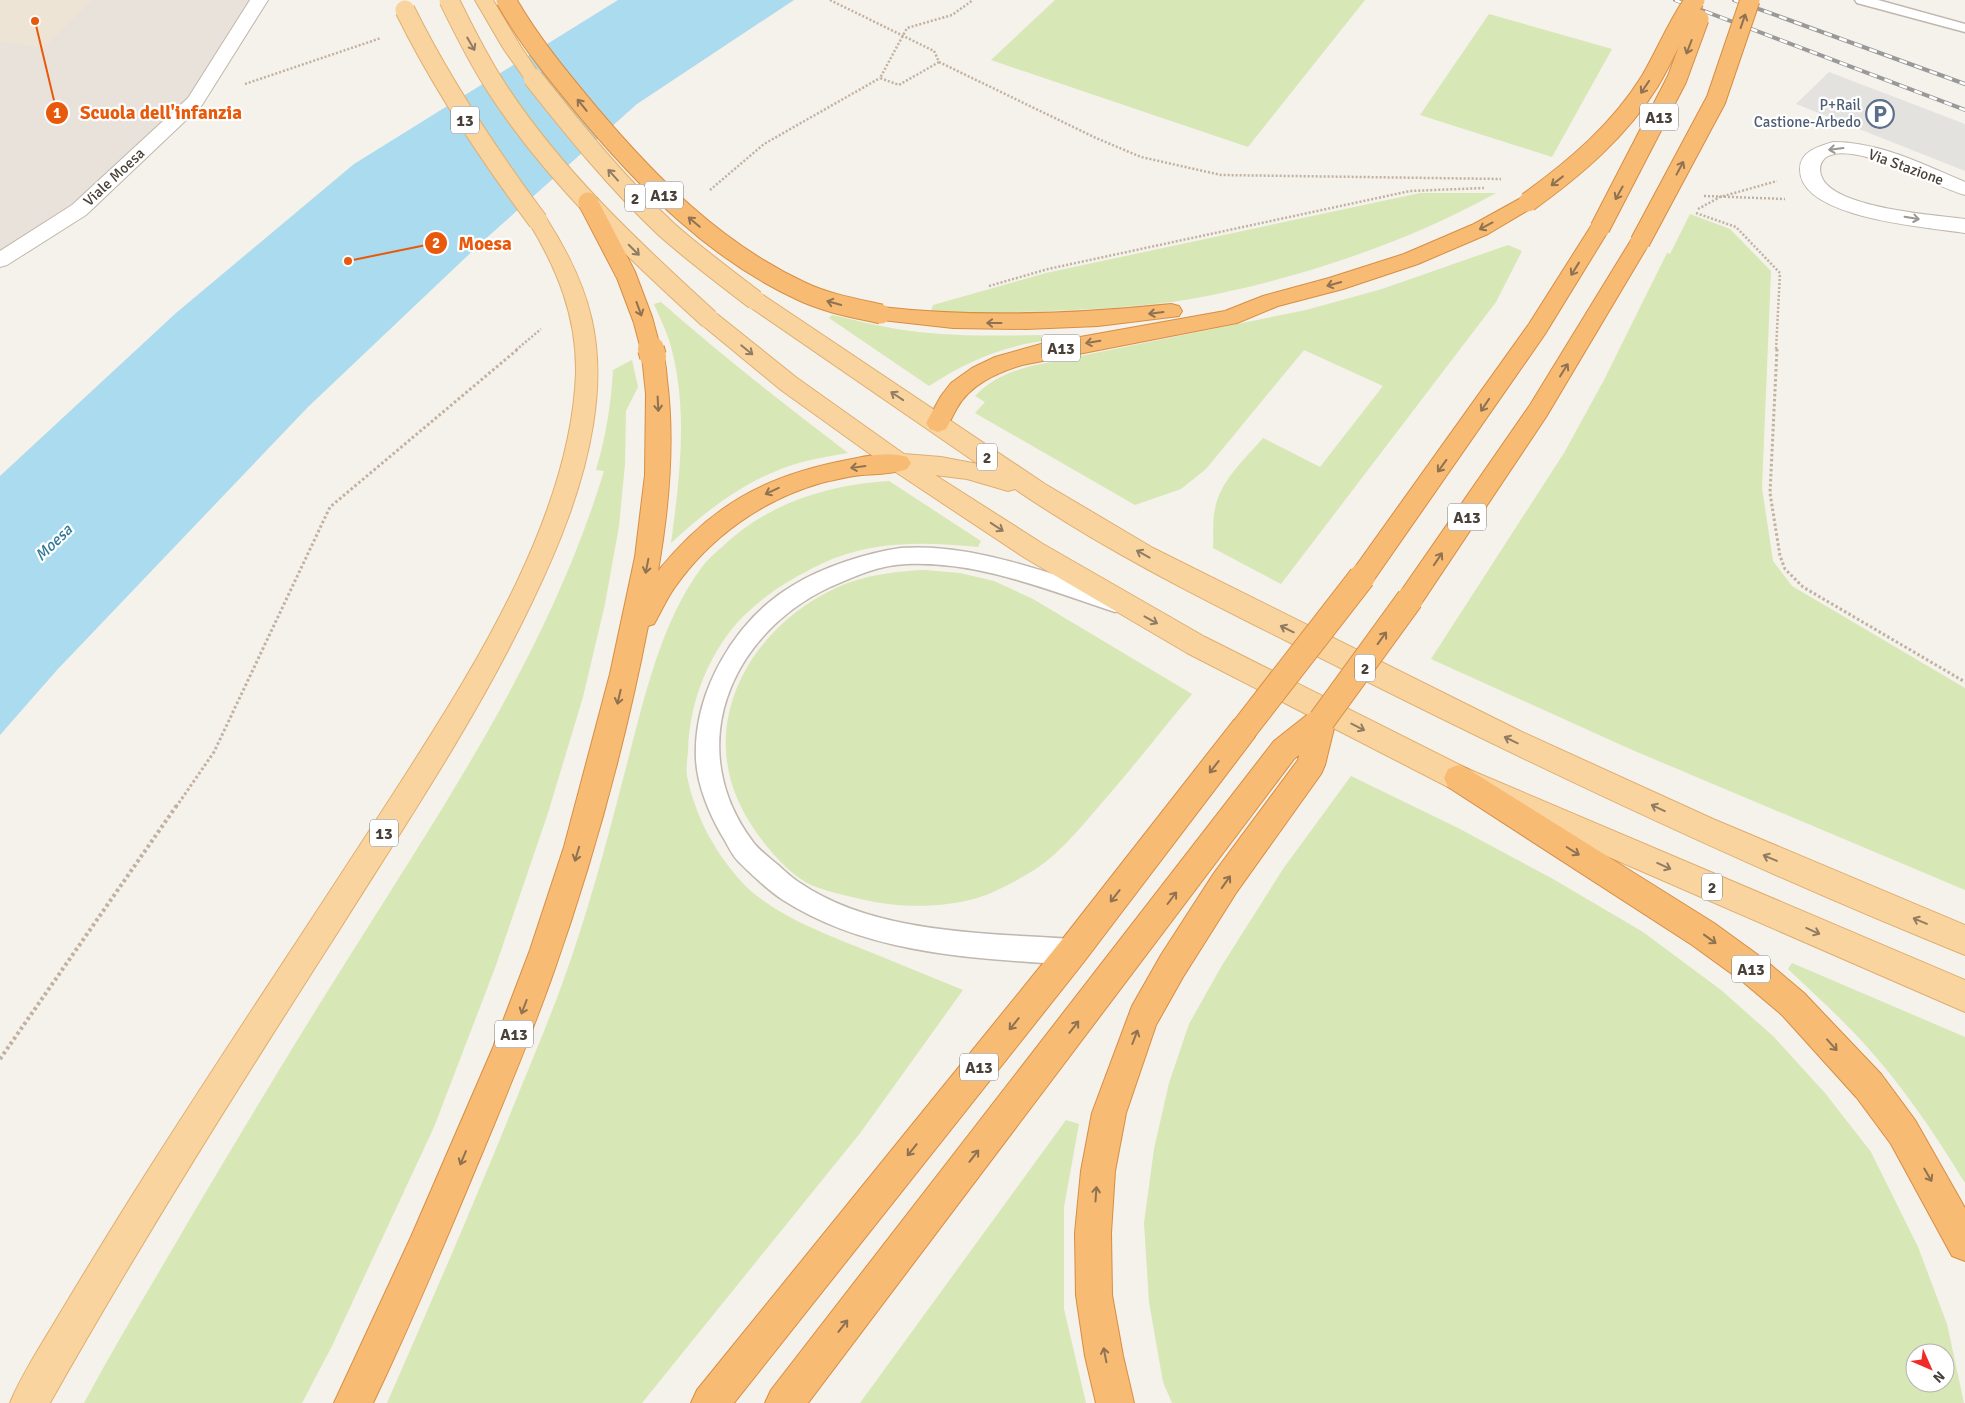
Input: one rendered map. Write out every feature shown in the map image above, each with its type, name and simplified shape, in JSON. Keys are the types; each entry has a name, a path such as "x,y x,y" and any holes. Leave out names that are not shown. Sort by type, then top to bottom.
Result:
{"highway":[{"name":"A13","path":"506,0 531,39 596,122 643,174 696,224 737,255 802,292 828,301 881,314 951,322 1054,322 1111,318 1222,304 1271,301"},
{"name":"A13","path":"938,423 952,398 961,388 988,369 1016,358 1066,347 1229,318 1271,301 1335,284 1412,259 1482,229 1528,202 1584,160 1618,124 1648,83 1674,37 1681,19 1697,0"},
{"name":"A13","path":"710,1403 1072,952 1362,577 1470,426 1537,329 1600,228 1639,157 1677,80 1699,23 1697,0"},
{"name":"A13","path":"1115,1403 1104,1356 1094,1286 1093,1233 1098,1171 1109,1113 1143,1017 1322,720 1410,599 1538,411 1640,242 1716,100 1750,0"},
{"name":"A13","path":"353,1403 389,1330 450,1190 506,1056 546,952 602,767 630,649 648,560 658,442 658,405 653,356 643,320 626,275 588,202"},
{"name":"A13","path":"630,649 666,579 708,532 730,515 756,498 799,480 836,470 899,463"},
{"name":"A13","path":"784,1403 1298,758"},
{"name":"A13","path":"1458,778 1703,934 1754,971 1793,1004 1869,1086 1903,1132 1965,1243"}],"main road":[{"name":"2","path":"449,0 470,43 510,107 545,152 588,202 644,260 709,319 789,384 899,463 956,501 1126,606 1196,645 1458,778 1965,996"},
{"name":"2","path":"484,0 512,48 533,78 576,133 655,219 755,300 1036,491 1161,564 1510,740 1702,829 1965,940"},
{"name":"13","path":"29,1403 140,1213 441,744 484,671 517,608 538,562 557,516 575,452 586,398 587,371 583,323 577,296 564,263 538,221 482,147 456,106 425,52 403,5"},
{"name":"A13","path":"938,423 935,443 937,464 947,490 956,501"},
{"name":"A13","path":"899,463 937,464 977,471 1036,491"}],"street":[{"name":"Viale Moesa","path":"0,260 78,210 195,101 259,0"},
{"name":"Via Stazione","path":"1809,172 1810,162 1816,155 1833,148 1850,148 1870,152 1965,189"},
{"path":"1809,172 1814,184 1828,196 1841,203 1864,210 1965,226"}],"lane":[{"path":"1862,0 1965,28"},
{"path":"1072,952 933,941 866,925 822,910 790,891 761,869 742,848 720,813 710,779 706,744 710,713 720,679 737,651 766,616 798,592 833,573 868,562 906,556 943,556 978,561 1126,606"}],"path":[{"path":"830,0 934,51 939,62 1096,138 1141,157 1221,175 1495,179"},
{"path":"706,193 764,144 880,78 907,28 952,15 973,0"},
{"path":"195,101 388,35"},
{"path":"880,78 899,86 939,62"},
{"path":"1809,172 1720,197 1693,212 1736,227 1780,273 1770,493 1780,556 1785,569 1803,587 1965,682"},
{"path":"985,287 1048,270 1402,192 1487,188"},
{"path":"0,1058 214,752 330,507 541,330"}],"shaded area":[{"path":"0,0 259,0 195,101 79,210 0,261"},
{"path":"0,0 92,0 45,47 0,42"},
{"name":"P+Rail Castione-Arbedo","path":"1829,72 1965,124 1965,171 1796,104"}],"green space":[{"path":"1055,0 1365,0 1248,147 991,60"},
{"path":"1489,14 1612,49 1552,157 1420,115"},
{"path":"1420,193 1496,193 1424,228 1348,258 1270,282 1230,291 1173,302 1120,307 989,313 931,311 933,305 1046,273"},
{"path":"1690,214 1730,229 1771,271 1762,488 1773,561 1792,586 1965,688 1965,890 1630,749 1431,659 1564,453 1604,380 1667,253 1670,254"},
{"path":"1508,245 1522,251 1496,302 1281,584 1213,548 1214,514 1222,489 1234,471 1263,438 1320,467 1383,386 1304,350 1206,469 1181,489 1135,505 975,413 985,402 975,396 981,390 1001,377 1023,368 1306,310 1382,289"},
{"path":"661,302 753,379 848,453 806,461 768,474 717,505 671,543 680,467 681,415 675,365 669,340 654,304"},
{"path":"832,315 901,330 941,334 1041,335 1042,341 1012,347 983,357 929,386 829,318"},
{"path":"632,360 638,387 626,411 625,464 619,526 605,604 583,697 548,813 495,968 434,1127 332,1346 302,1403 84,1403 138,1307 254,1112 463,775 528,657 557,597 582,535 604,471 596,470 608,420 613,370"},
{"path":"889,481 981,541 978,547 918,544 879,547 859,551 821,564 772,592 750,610 731,630 721,643 706,672 691,719 687,776 700,818 713,844 739,879 766,903 818,931 963,990 861,1132 642,1403 387,1403 489,1165 561,987 595,884 653,669 674,615 687,590 709,559 740,532 779,508 821,492 866,483"},
{"path":"925,570 960,573 994,581 1033,599 1192,694 1082,826 1045,862 1013,882 977,898 950,904 907,906 878,903 824,890 811,885 793,873 776,857 749,821 733,786 726,752 728,718 738,685 755,655 778,628 806,605 848,583 892,573"},
{"path":"1351,776 1458,828 1553,879 1643,932 1721,990 1774,1037 1825,1093 1871,1152 1918,1247 1947,1324 1951,1343 1905,1343 1905,1393 1955,1393 1955,1361 1964,1403 1172,1403 1163,1382 1149,1302 1144,1223 1154,1149 1169,1083 1189,1024 1221,967 1283,869"},
{"path":"1792,963 1965,1037 1965,1183 1929,1126 1889,1072 1851,1029 1788,969"},
{"path":"1066,1120 1079,1124 1064,1207 1064,1309 1086,1403 860,1403"}],"water":[{"path":"618,0 794,0 637,104 482,242 308,407 57,670 0,735 0,476 176,313 354,164"}],"railway":[{"path":"1675,0 1965,110"},
{"path":"1734,0 1965,84"}],"place":[{"name":"Scuola dell'infanzia","path":"35,21"},
{"name":"P+Rail Castione-Arbedo","path":"1880,114"},
{"name":"Moesa","path":"348,261"}]}
